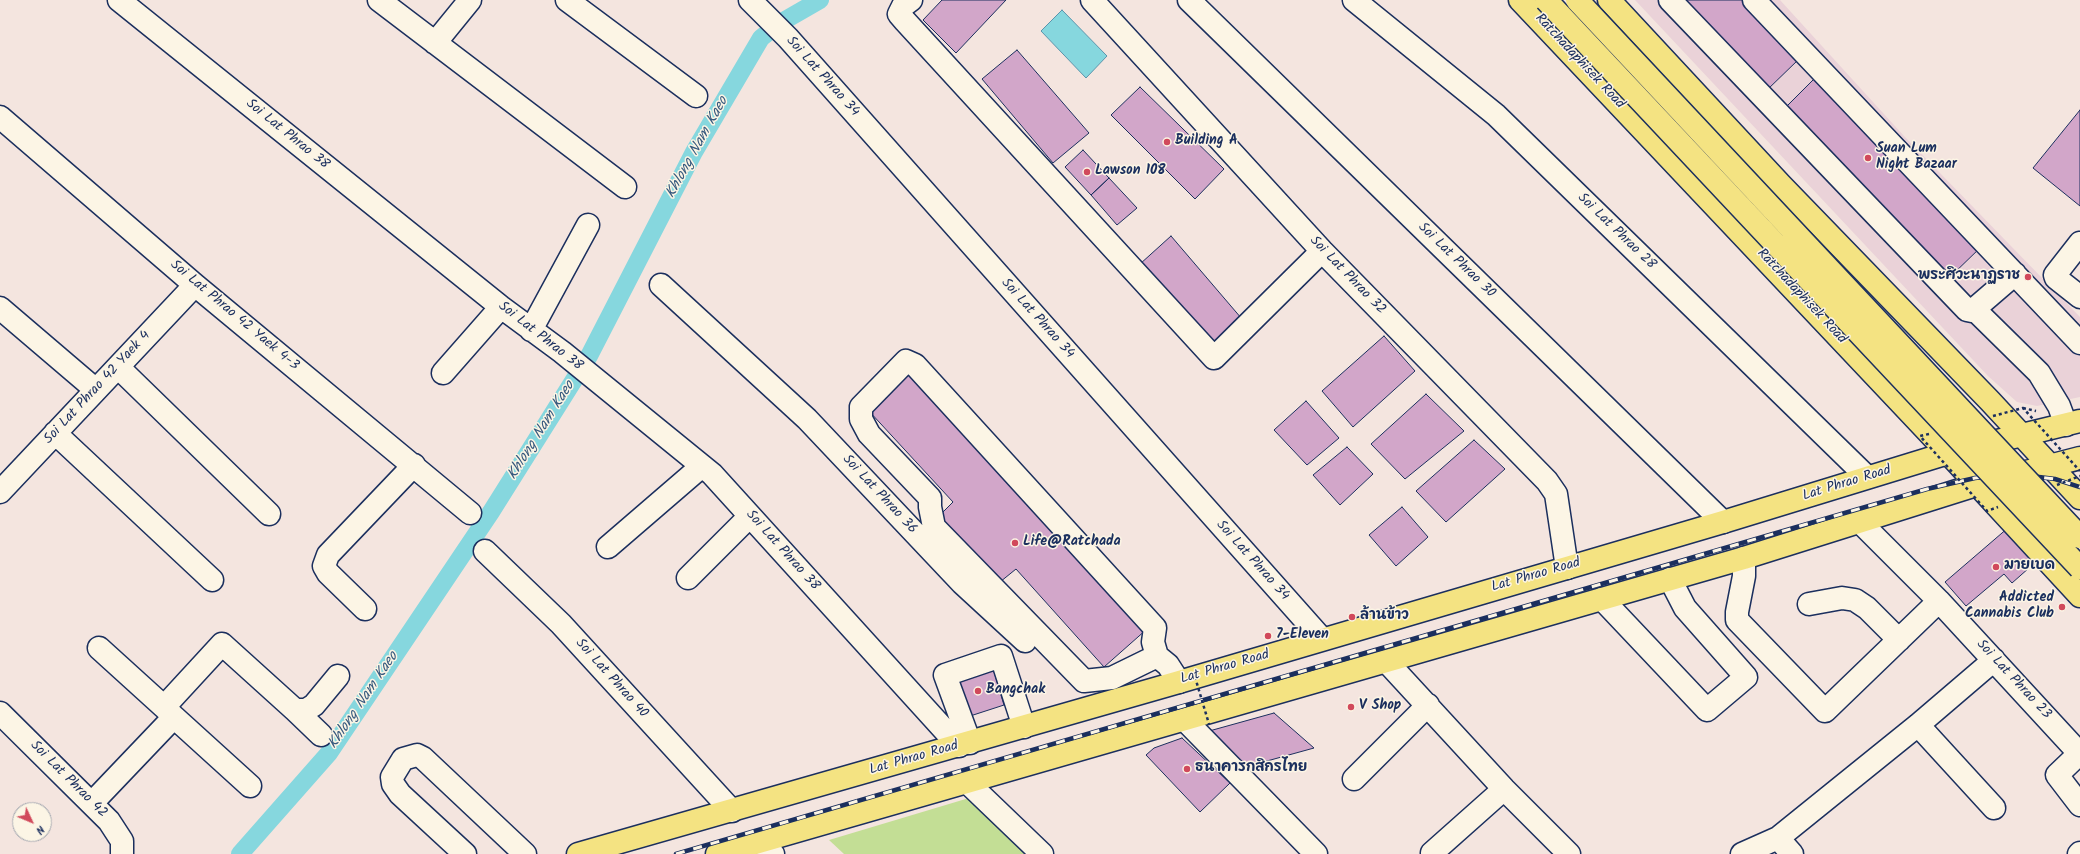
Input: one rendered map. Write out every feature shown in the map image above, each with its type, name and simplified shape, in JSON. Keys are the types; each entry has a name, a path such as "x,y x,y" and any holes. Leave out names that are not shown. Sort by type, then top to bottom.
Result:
{"main road":[{"name":"Ratchadaphisek Road","path":"1520,0 1948,453 2080,596"},
{"name":"Ratchadaphisek Road","path":"1546,0 2080,568"},
{"path":"1576,0 2080,537"},
{"path":"1609,0 1781,185 2023,436 2080,498"},
{"path":"1615,100 1638,105 1648,101 1661,87 1665,78 1661,56"},
{"path":"1736,229 1757,232 1766,228 1780,214 1783,205 1781,185"},
{"name":"Lat Phrao Road","path":"578,854 964,745 1723,522 1948,453 2073,423"},
{"path":"717,854 767,848 966,782 1744,558 1976,485 2080,458"}],"street":[{"name":"Soi Lat Phrao 38","path":"120,0 501,307 530,330 562,352 702,466 964,745"},
{"path":"379,0 625,187"},
{"path":"435,43 470,0"},
{"path":"566,0 696,96"},
{"path":"911,0 903,6 899,14 1214,358 1319,255 1081,0"},
{"name":"Soi Lat Phrao 32","path":"1092,0 1319,255 1547,481 1556,494 1567,568"},
{"name":"Soi Lat Phrao 30","path":"1189,0 1723,522"},
{"name":"Soi Lat Phrao 28","path":"1354,0 1496,115 1867,478"},
{"path":"1670,0 1969,311 1974,309 2015,274"},
{"path":"1754,0 2080,343"},
{"name":"Soi Lat Phrao 34","path":"755,4 788,38 1322,639"},
{"name":"Soi Lat Phrao 42 Yaek 4-3","path":"0,117 195,284 470,513"},
{"path":"530,330 588,225"},
{"path":"2080,243 2055,275 2056,278 2080,297"},
{"name":"Soi Lat Phrao 42 Yaek 4","path":"0,492 195,284"},
{"name":"Soi Lat Phrao 36","path":"661,285 807,419 962,584 1097,706"},
{"path":"444,373 501,307"},
{"path":"0,308 96,390"},
{"path":"1974,309 2039,373 2059,406 2073,423"},
{"path":"1157,656 1112,678 1084,681 934,527 930,507 930,498 869,434 861,419 861,407 906,361 915,365 1155,628 1153,642 1157,656 1187,679"},
{"path":"118,367 269,514"},
{"path":"55,433 212,580"},
{"path":"365,609 328,572 324,566 328,555 414,466"},
{"path":"608,547 702,466"},
{"path":"688,578 750,516"},
{"name":"Soi Lat Phrao 23","path":"1860,522 1939,601 2080,754"},
{"name":"Soi Lat Phrao 40","path":"485,551 561,624 732,811"},
{"path":"1744,558 1744,576 1737,612 1737,620 1825,711 1939,601"},
{"path":"1602,598 1707,710 1746,677 1685,608 1670,579"},
{"path":"1809,604 1842,598 1855,600 1867,608 1899,640"},
{"path":"92,803 169,712 222,644 321,735"},
{"path":"99,648 250,786"},
{"path":"964,745 945,675 1001,656 1024,727"},
{"path":"1742,854 1778,838 1918,725 1994,660"},
{"path":"1387,662 1504,789 1569,854"},
{"path":"295,710 306,710 314,705 338,676"},
{"path":"1354,779 1428,705"},
{"name":"Soi Lat Phrao 42","path":"0,713 92,803 116,830 122,841 122,854"},
{"path":"1185,720 1316,854"},
{"path":"1918,725 1994,808"},
{"path":"2080,754 2057,776 2080,805"},
{"path":"465,854 400,794 393,784 392,777 403,759 417,755 423,758 525,854"},
{"path":"966,782 1042,854"},
{"path":"1432,853 1504,789"},
{"path":"1778,838 1792,854"}],"path":[{"path":"1187,679 1209,724"}],"shaded area":[{"name":"Suan Lum Night Bazaar","path":"1635,0 1780,0 1904,136 2080,317 2080,397 2037,406 2017,402 1988,376"}],"green space":[{"path":"969,798 1026,854 844,854 829,840"}],"water":[{"path":"1062,10 1107,56 1086,78 1041,31"}],"building":[{"path":"942,0 1006,0 956,53 923,20"},
{"path":"1680,0 1743,0 1799,59 1766,91"},
{"path":"1017,50 1089,133 1053,163 982,79"},
{"path":"1817,76 1982,246 1949,278 1785,108"},
{"name":"Building A","path":"1140,87 1224,169 1195,199 1111,115"},
{"path":"2080,110 2080,206 2033,168"},
{"name":"Lawson 108","path":"1083,150 1109,178 1091,195 1065,167"},
{"path":"1109,178 1137,208 1117,225 1091,195"},
{"path":"1171,236 1242,319 1208,347 1140,264"},
{"path":"1384,336 1415,371 1353,427 1322,391"},
{"name":"Life@Ratchada","path":"909,369 1147,629 1104,667 1016,569 1000,582 938,517 953,502 868,410"},
{"path":"1426,394 1464,431 1405,479 1371,444"},
{"path":"1306,401 1339,438 1307,465 1274,430"},
{"path":"1474,440 1505,469 1446,522 1416,491"},
{"path":"1347,447 1373,474 1340,505 1313,475"},
{"path":"1402,507 1428,537 1396,566 1369,535"},
{"name":"มายเบด","path":"2009,527 2038,560 2012,583 2004,574 1966,606 1945,582"},
{"name":"Bangchak","path":"992,665 1004,705 964,718 951,677"},
{"path":"1274,713 1314,748 1238,769 1202,733"},
{"name":"ธนาคารกสิกรไทย","path":"1182,738 1230,783 1200,812 1146,755 1154,748"}],"waterway":[{"name":"Khlong Nam Kaeo","path":"240,854 329,753 491,512 589,356 694,152 761,38 780,23 820,0"}],"railway":[{"path":"676,854 1927,489 1975,478 2015,474 2055,479 2080,487"}],"place":[{"name":"Building A","path":"1167,142"},
{"name":"Suan Lum Night Bazaar","path":"1868,158"},
{"name":"Lawson 108","path":"1087,172"},
{"name":"พระศิวะนาฏราช","path":"2028,277"},
{"name":"Life@Ratchada","path":"1015,543"},
{"name":"มายเบด","path":"1996,567"},
{"name":"Addicted Cannabis Club","path":"2062,607"},
{"name":"ล้านข้าว","path":"1352,617"},
{"name":"7-Eleven","path":"1268,636"},
{"name":"Bangchak","path":"978,691"},
{"name":"V Shop","path":"1351,707"},
{"name":"ธนาคารกสิกรไทย","path":"1187,769"}]}
